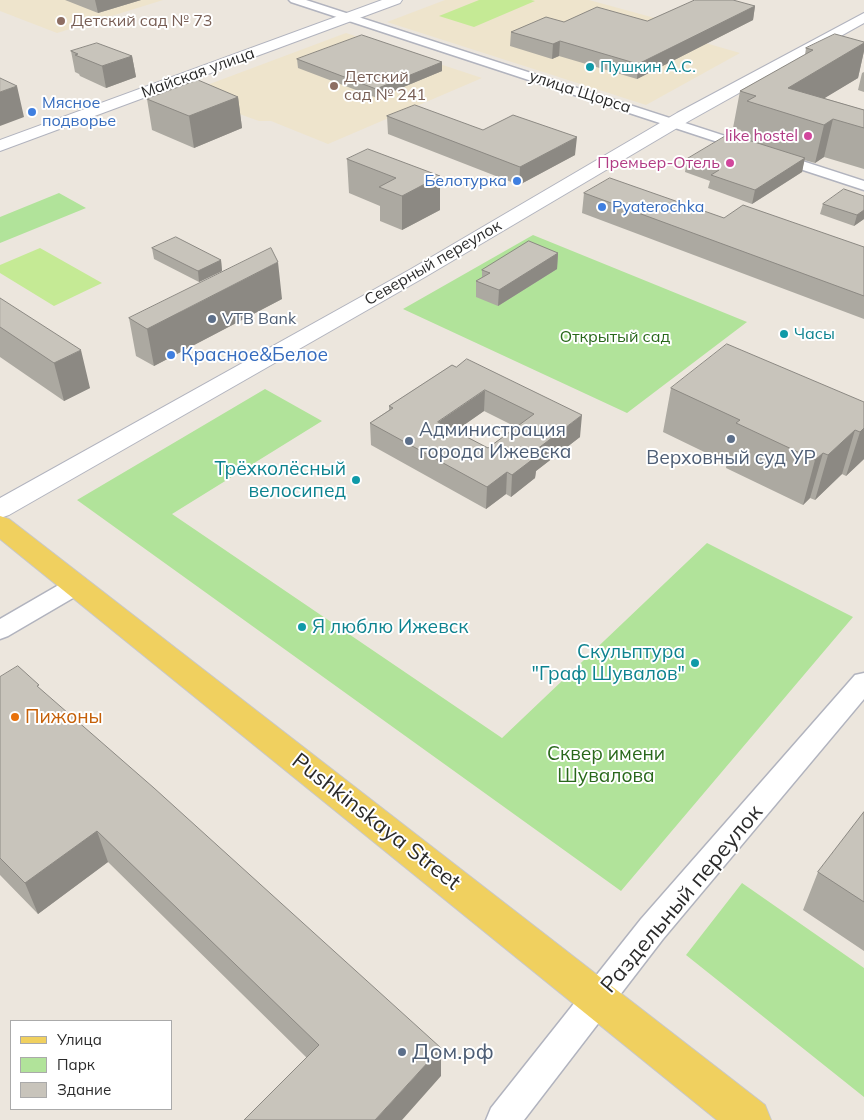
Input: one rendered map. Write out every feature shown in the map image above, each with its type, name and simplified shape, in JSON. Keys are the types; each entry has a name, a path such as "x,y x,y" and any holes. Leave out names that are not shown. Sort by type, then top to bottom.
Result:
{"main road":[{"name":"Pushkinskaya Street","path":"0,525 750,1120"}],"street":[{"name":"улица Щорса","path":"295,0 864,186"},
{"name":"Майская улица","path":"0,146 395,0"},
{"name":"Северный переулок","path":"0,508 418,273 673,123 845,34 864,16"},
{"path":"0,630 76,585"},
{"name":"Раздельный переулок","path":"503,1120 652,929 864,682"}],"shaded area":[{"name":"Детский сад № 73","path":"0,0 163,0 57,33 0,11"},
{"path":"445,0 589,0 662,20 650,27 740,53 646,105 387,22"},
{"name":"Детский сад № 241","path":"346,33 482,78 328,144 271,121 259,121 183,94"}],"green space":[{"path":"479,0 535,1 474,27 439,16"},
{"path":"59,193 86,208 0,243 0,217"},
{"name":"Открытый сад","path":"533,235 747,322 627,413 403,309"},
{"path":"40,248 102,283 54,306 0,273 0,265"},
{"name":"Сквер имени Шувалова","path":"265,389 322,421 172,514 502,738 707,543 853,617 621,891 77,500"},
{"path":"742,883 864,968 864,1097 686,955"}],"building":[{"path":"695,0 733,0 755,6 638,64 560,41 553,44 511,32 546,17 564,22 597,7 647,21"},
{"path":"835,34 864,43 788,88 864,110 864,128 833,119 824,125 747,101 756,96 740,91 813,50 806,48"},
{"path":"362,35 442,62 376,89 297,59"},
{"path":"97,43 132,56 102,66 75,55 78,54 71,51"},
{"path":"0,78 17,86 0,92"},
{"path":"198,80 238,97 189,116 147,99"},
{"path":"415,105 483,130 513,115 577,137 520,167 387,116"},
{"path":"729,134 805,158 755,190 711,175 719,170 687,159"},
{"path":"368,149 440,176 402,196 379,187 396,178 347,159"},
{"path":"610,178 724,218 743,205 864,247 864,296 584,193"},
{"path":"844,189 864,196 864,210 857,215 823,204"},
{"path":"176,237 221,260 198,271 152,248"},
{"path":"529,241 558,253 499,290 476,281 490,273 482,270"},
{"path":"271,248 278,262 147,329 129,318"},
{"path":"0,298 81,350 54,363 0,327"},
{"path":"727,344 864,402 864,428 860,432 855,430 828,455 823,453 815,460 736,423 740,420 671,388"},
{"path":"467,359 582,415 532,453 537,456 512,475 507,472 487,487 370,423 393,408 389,406 452,365 456,367","holes":["485,390 534,414 488,448 438,422"]},
{"path":"18,666 39,685 37,686 154,788 441,1048 375,1120 244,1120 319,1045 97,831 25,883 0,858 0,677"},
{"path":"864,812 864,902 818,872"}],"place":[{"name":"Детский сад № 73","path":"61,21"},
{"name":"Пушкин А.С.","path":"590,67"},
{"name":"Детский сад № 241","path":"334,86"},
{"name":"Мясное подворье","path":"32,112"},
{"name":"like hostel","path":"808,136"},
{"name":"Премьер-Отель","path":"730,163"},
{"name":"Белотурка","path":"517,181"},
{"name":"Pyaterochka","path":"602,207"},
{"name":"VTB Bank","path":"212,319"},
{"name":"Часы","path":"784,334"},
{"name":"Красное&Белое","path":"171,355"},
{"name":"Верховный суд УР","path":"731,439"},
{"name":"Администрация города Ижевска","path":"409,441"},
{"name":"Трёхколёсный велосипед","path":"356,480"},
{"name":"Я люблю Ижевск","path":"302,627"},
{"name":"Скульптура \"Граф Шувалов\"","path":"695,663"},
{"name":"Пижоны","path":"15,717"},
{"name":"Дом.рф","path":"402,1052"}]}
